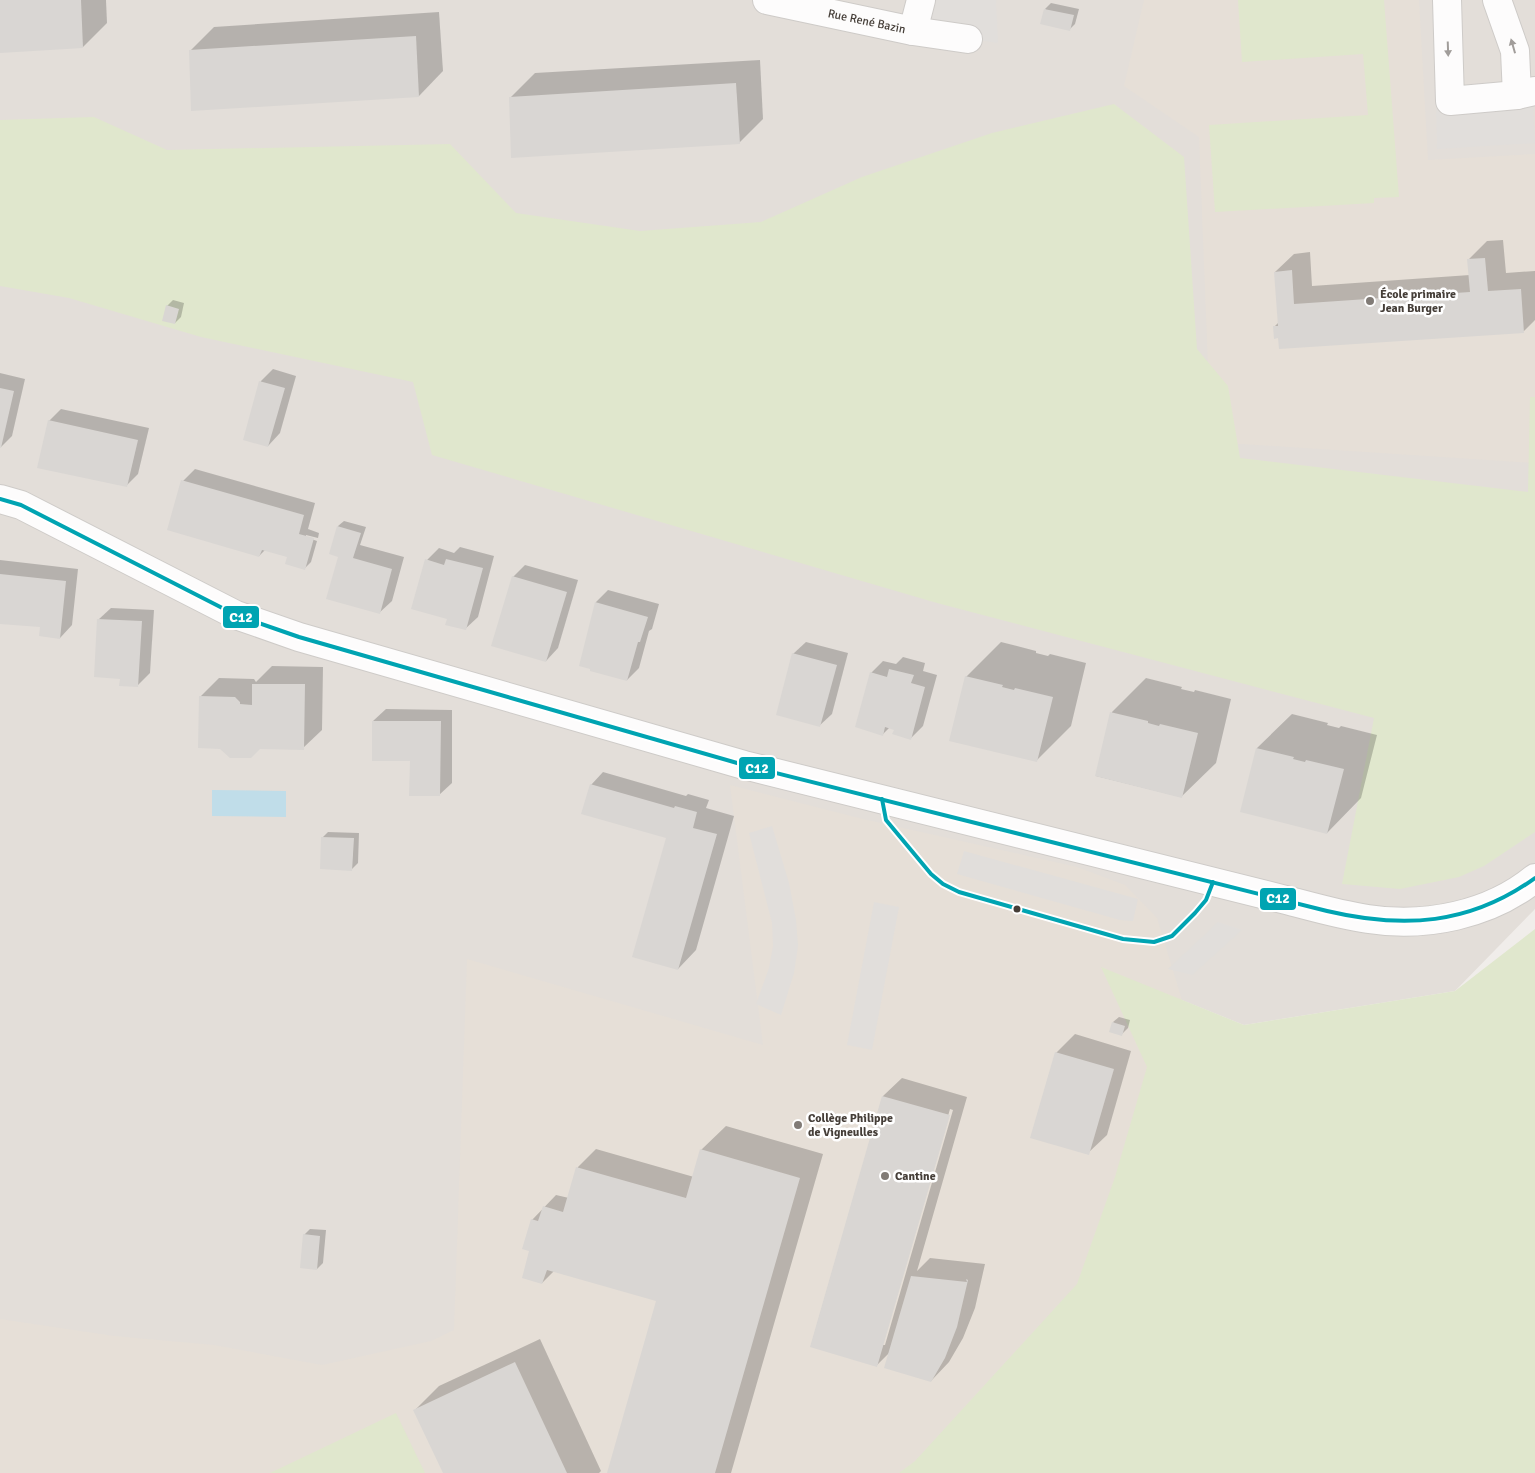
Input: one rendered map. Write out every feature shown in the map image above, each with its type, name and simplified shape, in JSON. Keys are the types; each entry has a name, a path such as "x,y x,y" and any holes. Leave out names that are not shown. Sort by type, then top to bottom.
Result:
{"street":[{"name":"Rue René Bazin","path":"767,0 968,39"},
{"path":"914,30 920,0"},
{"path":"1447,0 1450,101 1526,93 1515,51 1497,0"},
{"path":"0,499 21,505 236,616 299,637 744,765 1286,900 1369,919 1430,920 1463,914 1489,905 1528,884 1535,878"}],"shaded area":[{"path":"0,0 1535,0 1535,909 1455,991 1244,1025 1102,968 1115,1177 0,1473"},
{"path":"921,0 996,0 998,43 913,31"},
{"name":"École primaire Jean Burger","path":"1144,0 1419,0 1428,160 1535,154 1535,463 1211,442 1199,137 1124,86"},
{"path":"1532,92 1535,143 1437,149 1436,103"},
{"name":"Collège Philippe de Vigneulles","path":"730,785 863,819 1077,867 1125,885 1157,918 1195,1043 1139,1225 940,1473 0,1473 0,1319 114,1336 214,1345 322,1365 431,1341 454,1330 467,959 763,1045"},
{"path":"772,826 789,883 796,920 798,946 794,973 781,1015 756,1004 769,968 773,946 772,923 749,833"},
{"path":"964,851 1138,899 1133,921 1120,920 957,874"},
{"path":"874,902 899,907 872,1050 847,1045"},
{"path":"1218,922 1242,930 1192,975 1168,969"}],"green space":[{"path":"1238,0 1384,0 1399,197 1374,198 1374,203 1215,212 1209,125 1368,115 1363,54 1242,62"},
{"path":"1114,104 1184,157 1197,349 1228,386 1240,458 1528,492 1530,397 1535,397 1535,832 1484,866 1459,877 1400,889 1342,884 1374,718 937,603 432,455 413,382 201,337 69,298 0,286 0,120 94,117 167,150 450,144 516,213 640,231 761,222 862,177 992,133"},
{"path":"1535,929 1535,1473 899,1473 915,1461 1077,1284 1115,1177 1147,1067 1101,967 1244,1025 1455,991"},
{"path":"396,1413 425,1473 270,1473"}],"water":[{"path":"212,790 286,791 286,817 212,816"}],"building":[{"path":"0,0 81,0 83,48 0,53"},
{"path":"1044,9 1074,15 1070,31 1040,24"},
{"path":"416,36 419,97 191,111 189,50"},
{"path":"736,83 740,144 511,158 509,97"},
{"path":"1485,258 1488,291 1521,289 1524,333 1279,349 1278,338 1274,339 1273,326 1278,326 1274,272 1292,270 1294,304 1470,292 1467,259"},
{"path":"166,305 179,309 175,324 162,321"},
{"path":"259,381 285,388 268,447 243,440"},
{"path":"0,388 14,391 1,448 0,448"},
{"path":"48,420 138,440 127,487 37,468"},
{"path":"181,480 304,515 299,534 314,538 305,570 285,564 287,557 262,550 259,557 167,530"},
{"path":"337,526 361,533 353,558 392,569 380,614 326,599 338,557 329,554"},
{"path":"425,559 444,565 446,559 483,568 466,630 445,625 447,619 411,609"},
{"path":"0,574 66,581 60,639 39,636 40,627 0,624"},
{"path":"512,576 567,592 546,662 491,646"},
{"path":"595,602 648,617 640,642 638,642 627,681 579,666"},
{"path":"97,619 142,621 138,687 119,686 120,679 94,677"},
{"path":"792,653 837,665 820,727 776,715"},
{"path":"889,669 914,675 911,683 925,687 911,740 892,734 894,730 885,727 883,736 855,727 870,672 887,677"},
{"path":"965,676 1003,685 1002,687 1014,690 1015,688 1053,697 1037,762 949,741"},
{"path":"252,684 305,684 304,750 260,749 251,758 230,758 220,749 198,748 199,696 235,697 240,704 252,705"},
{"path":"1110,712 1148,721 1148,723 1159,726 1160,724 1198,733 1182,798 1095,776"},
{"path":"372,721 441,721 440,796 409,796 410,761 372,761"},
{"path":"1256,748 1294,757 1293,759 1305,762 1306,760 1344,769 1327,834 1240,812"},
{"path":"590,784 674,808 675,806 697,812 693,828 717,834 678,970 632,957 666,838 581,814"},
{"path":"321,837 354,838 352,871 320,869"},
{"path":"1112,1022 1125,1026 1122,1036 1109,1032"},
{"path":"1055,1052 1114,1069 1089,1155 1030,1138"},
{"path":"882,1096 950,1115 877,1367 810,1347"},
{"path":"700,1149 800,1178 715,1473 607,1473 656,1301 547,1270 542,1284 522,1278 529,1251 522,1249 531,1219 538,1221 543,1206 563,1212 576,1167 686,1198"},
{"path":"303,1234 320,1236 317,1270 300,1268"},
{"path":"911,1276 967,1282 966,1279 968,1280 957,1327 945,1358 931,1382 884,1368"},
{"path":"515,1362 567,1473 443,1473 413,1410"}],"transit line":[{"name":"C12","path":"0,499 21,505 236,615 299,637 744,765 1327,911 1382,920 1409,921 1435,919 1461,914 1486,906 1511,894 1535,878"},
{"name":"C12","path":"882,799 886,820 931,874 943,884 959,892 1123,939 1154,942 1172,936 1206,900 1213,882"}],"place":[{"name":"École primaire Jean Burger","path":"1370,301"},
{"name":"Collège Philippe de Vigneulles","path":"798,1125"},
{"name":"Cantine","path":"885,1176"}]}
